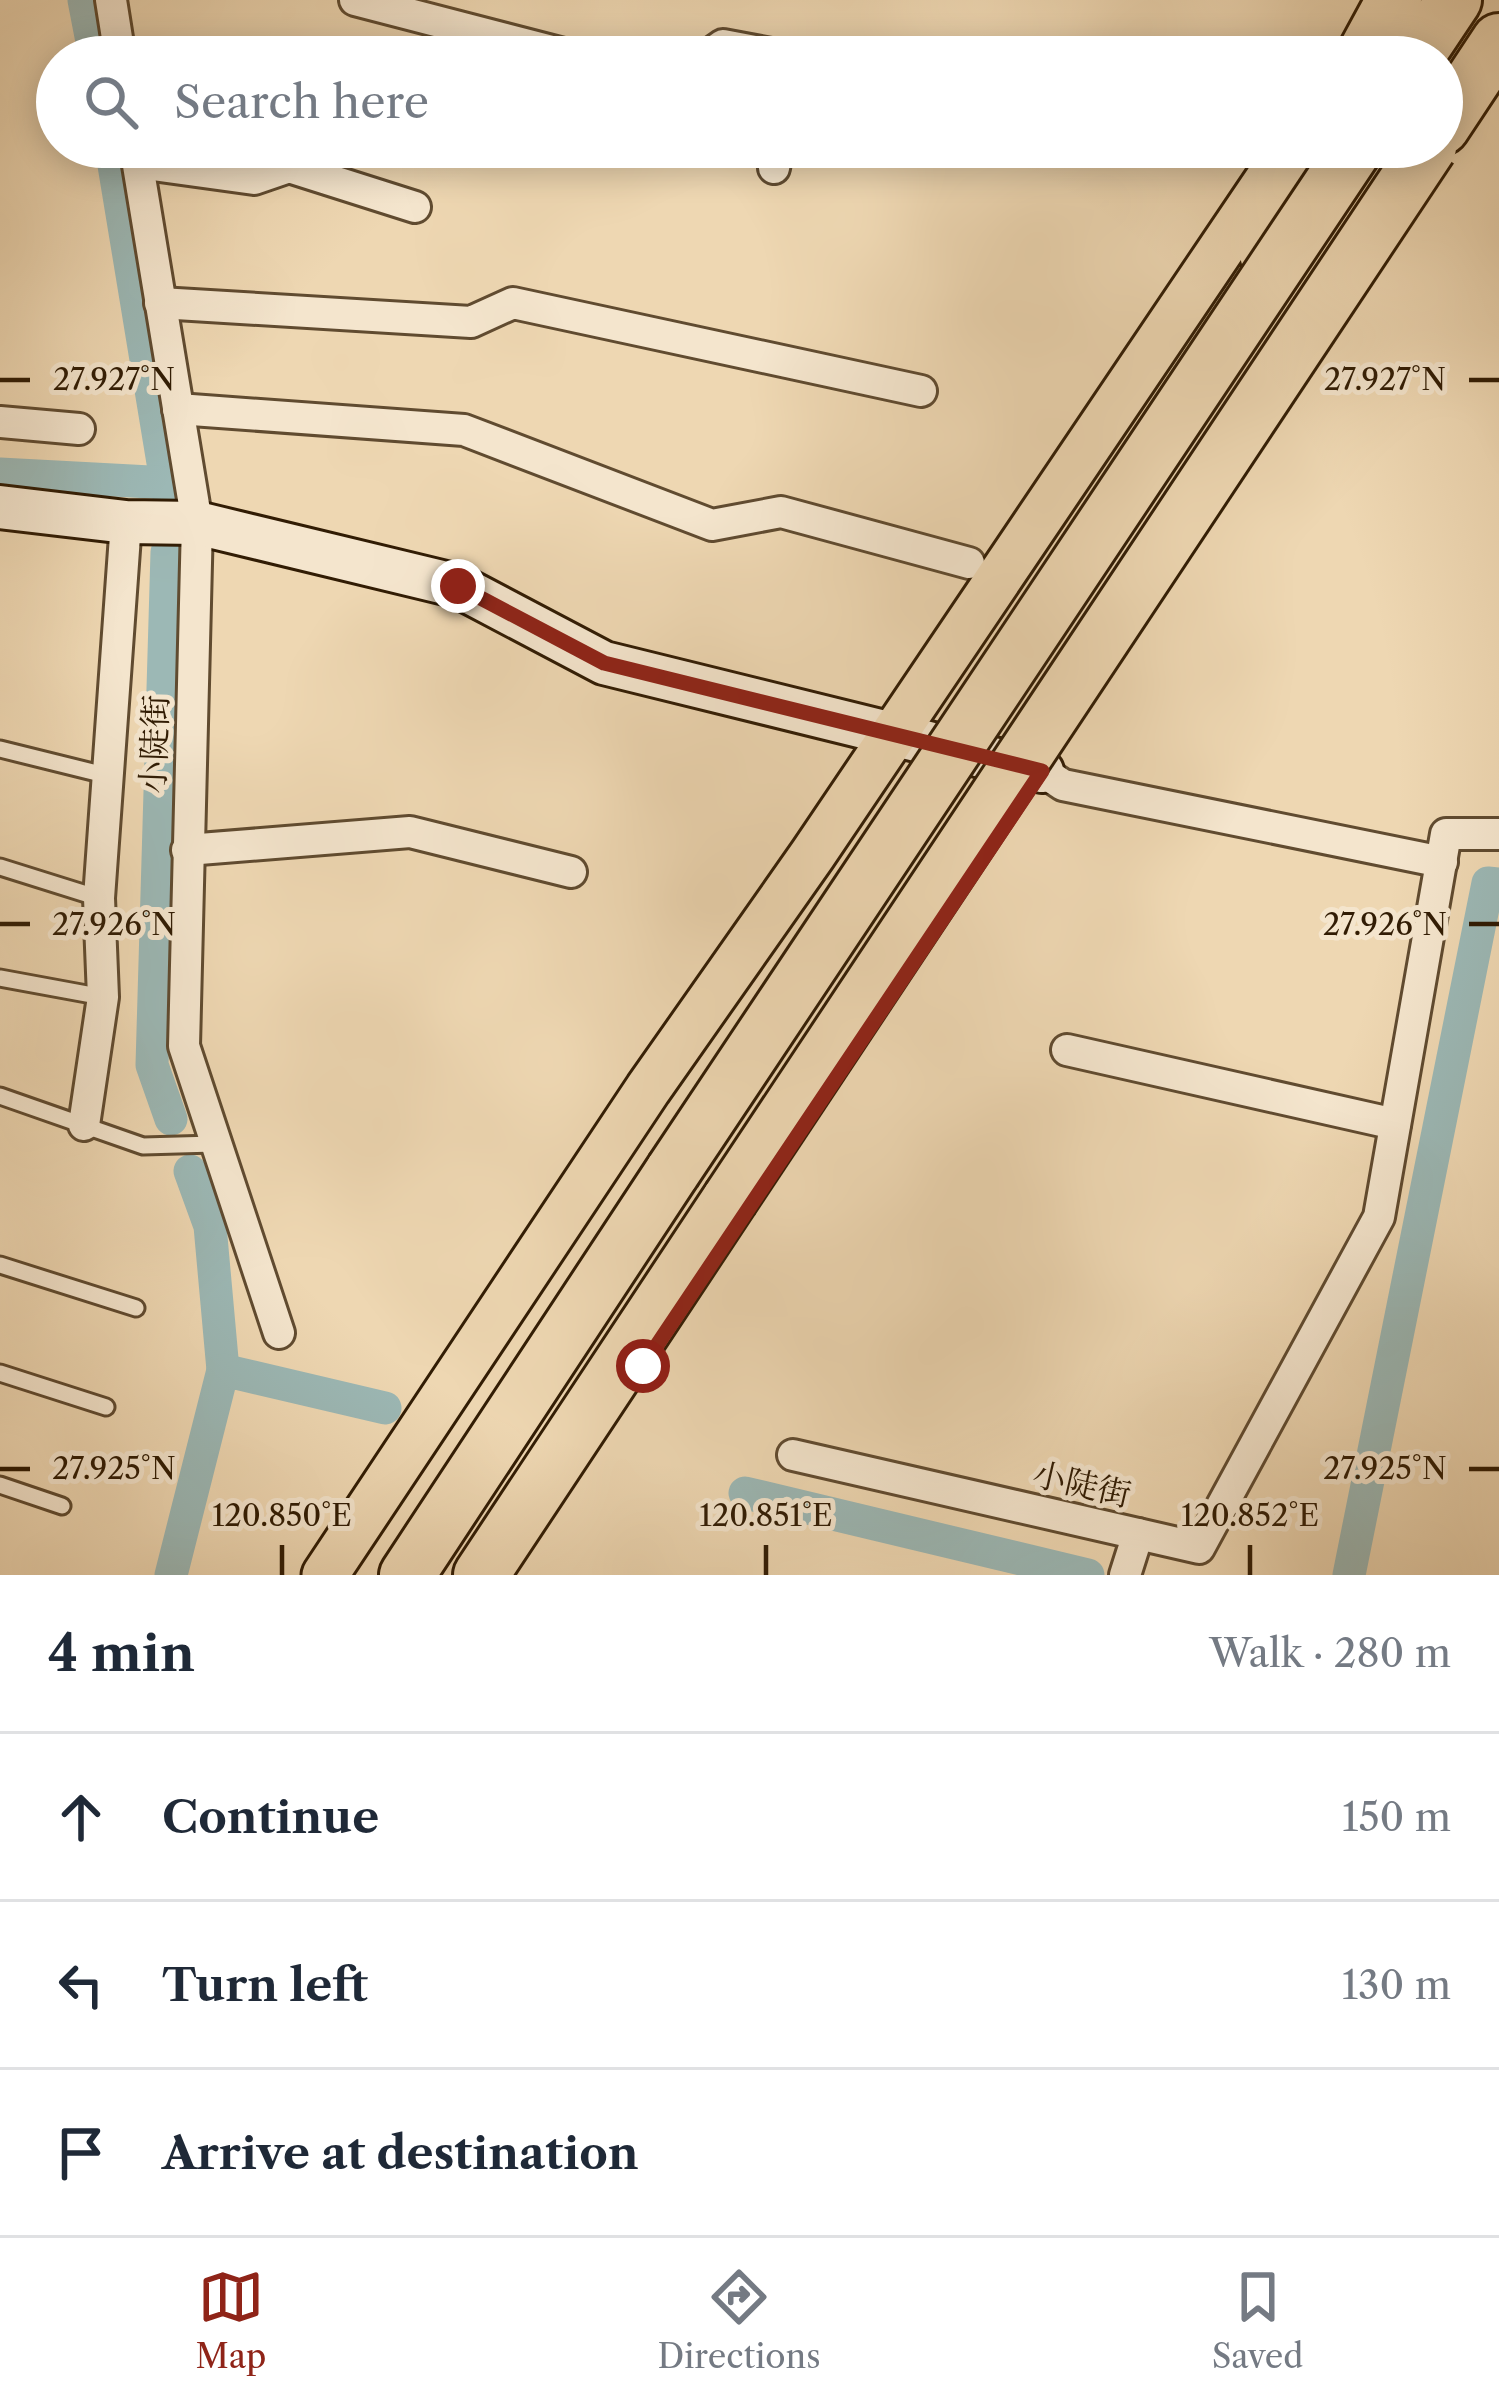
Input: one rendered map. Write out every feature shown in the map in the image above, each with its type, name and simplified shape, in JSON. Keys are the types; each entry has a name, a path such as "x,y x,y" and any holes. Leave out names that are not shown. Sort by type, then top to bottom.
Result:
{"highway":[{"path":"1374,36 1394,0"},
{"path":"1430,36 1454,0"},
{"path":"1463,95 1499,41"},
{"path":"1226,343 1306,168"},
{"path":"407,1575 1342,168"},
{"path":"481,1575 1415,168"}],"main road":[{"path":"1361,36 1384,0"},
{"path":"1463,118 1499,66"},
{"path":"326,1575 635,1108 1276,168"},
{"path":"512,1575 643,1366 1042,771 1336,303 1429,168"}],"street":[{"path":"111,0 117,36"},
{"path":"356,0 494,36"},
{"name":"小陡街","path":"138,168 197,523 184,1046 279,1333"},
{"path":"200,168 254,179 286,168"},
{"path":"292,168 415,206"},
{"path":"160,303 471,322 514,303 921,391"},
{"path":"178,409 464,430 712,524 781,512 969,562"},
{"path":"0,422 79,429"},
{"path":"0,507 126,522 197,523 458,586 604,663 1042,771 1064,785 1442,862"},
{"path":"85,1125 103,997 99,898 126,522"},
{"path":"187,850 410,832 571,872"},
{"path":"1067,1050 1395,1124 1447,834 1499,834"},
{"name":"小陡街","path":"793,1455 1199,1548 1379,1216 1395,1124"},
{"path":"1125,1575 1138,1534"}],"lane":[{"path":"0,749 109,776"},
{"path":"0,867 99,898"},
{"path":"0,977 103,997"},
{"path":"0,1096 143,1146 214,1144"},
{"path":"0,1265 136,1308"},
{"path":"0,1373 106,1407"},
{"path":"0,1485 62,1506"}],"waterway":[{"path":"84,0 91,36"},
{"path":"114,168 168,493"},
{"path":"0,474 169,483"},
{"path":"167,552 152,1065 171,1119"},
{"path":"1349,1575 1488,883 1499,884"},
{"path":"190,1171 210,1226 223,1370"},
{"path":"171,1575 223,1370 385,1408"},
{"path":"745,1493 1088,1575"}],"route":[{"path":"458,586 604,663 1042,771 643,1366"}]}
